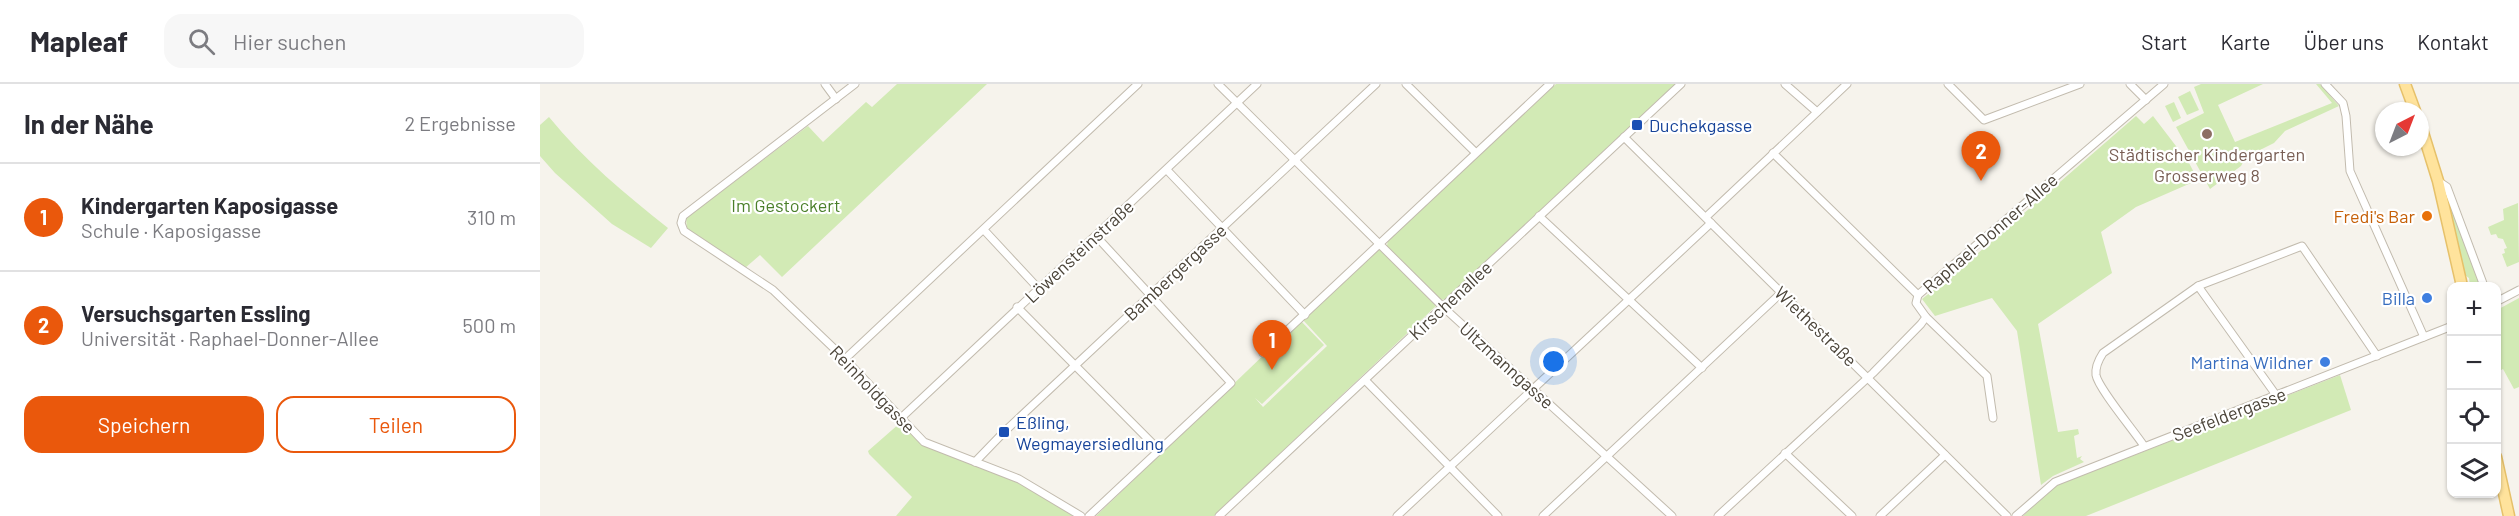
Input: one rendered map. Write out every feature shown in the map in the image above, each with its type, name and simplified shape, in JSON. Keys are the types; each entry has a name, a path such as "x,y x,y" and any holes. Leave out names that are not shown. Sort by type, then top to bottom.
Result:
{"main road":[{"path":"2405,84 2412,102"},
{"path":"2429,152 2461,282"},
{"path":"2501,482 2508,516"}],"street":[{"path":"825,84 836,99 855,84"},
{"path":"845,359 1138,84"},
{"name":"Ultzmanngasse","path":"1218,84 1443,307 1672,516"},
{"name":"Löwensteinstraße","path":"901,418 1257,84"},
{"name":"Bambergergasse","path":"975,462 1376,84"},
{"path":"1406,84 1475,152"},
{"path":"1263,353 1550,84"},
{"name":"Kirschenallee","path":"1223,515 1681,84"},
{"path":"1785,84 1817,112"},
{"path":"1397,516 1628,300 1773,153 1847,84"},
{"path":"1948,84 1984,120 2080,84"},
{"path":"2130,84 2146,99"},
{"name":"Raphael-Donner-Allee","path":"1719,516 1921,324 1926,317 1916,303 1918,295 2164,84"},
{"path":"2325,84 2343,104 2350,171 2424,337"},
{"name":"Reinholdgasse","path":"836,99 683,216 681,223 684,231 772,290 845,359 924,442 1019,478 1081,516"},
{"name":"Wiethestraße","path":"1624,137 2007,516"},
{"path":"1773,153 1918,295"},
{"path":"1167,170 1305,315"},
{"path":"2438,181 2447,187 2483,282"},
{"path":"1539,216 1702,368"},
{"path":"984,230 1038,288"},
{"path":"1089,516 1231,383 1096,236"},
{"path":"2144,446 2098,383 2096,367 2098,360 2103,352 2198,286 2302,246 2377,356"},
{"path":"2198,286 2276,395"},
{"path":"2501,299 2519,290"},
{"path":"1544,516 1781,293"},
{"path":"1017,307 1159,450"},
{"path":"1926,317 1987,376 1993,418"},
{"name":"Seefeldergasse","path":"2016,516 2055,482 2447,328"},
{"path":"1365,380 1498,516"},
{"path":"1785,453 1852,516"},
{"path":"1880,516 1945,455"}],"green space":[{"name":"Im Gestockert","path":"897,84 987,84 782,277 760,255 745,268 687,230 686,218 808,126 823,142 866,102 872,107"},
{"path":"1556,84 1676,84 1446,299 1441,300 1387,246 1388,239"},
{"path":"2201,84 2263,84 2218,105 2235,142 2332,103 2316,84 2320,84 2339,106 2285,131 2274,143 2246,157 2241,166 2210,189 2176,127 2204,113 2194,87"},
{"path":"2190,91 2199,110 2187,115 2178,97"},
{"path":"2174,102 2181,118 2173,122 2165,106"},
{"path":"2136,116 2144,124 2153,116 2189,163 2198,180 2136,207 2101,232 2112,273 2038,324 2058,432 2078,429 2079,434 2074,436 2077,458 2082,456 2080,459 2084,462 2053,476 2041,485 2017,331 1992,298 1935,316 1922,299"},
{"path":"549,117 576,148 606,176 668,228 651,248 612,224 555,173 540,156 540,125"},
{"path":"2445,188 2480,282 2470,282 2469,278 2462,273"},
{"path":"2518,203 2519,262 2507,267 2502,254 2507,248 2503,239 2498,238 2496,234 2491,235 2488,227 2504,220 2503,209"},
{"path":"1379,249 1436,306 1214,516 1096,516 1300,320 1324,345 1262,404 1255,398 1263,407 1327,346 1303,320"},
{"path":"2519,298 2519,387 2514,389 2503,369 2501,370 2501,308"},
{"path":"2340,375 2351,410 2086,516 2023,516 2055,486"},
{"path":"900,423 923,444 1025,486 1073,516 896,516 912,497 868,451"}],"place":[{"name":"Duchekgasse","path":"1637,125"},
{"name":"Städtischer Kindergarten Grosserweg 8","path":"2207,134"},
{"name":"Versuchsgarten Essling","path":"1981,181"},
{"name":"Fredi's Bar","path":"2427,216"},
{"name":"Billa","path":"2427,298"},
{"name":"Martina Wildner","path":"2325,362"},
{"name":"Kindergarten Kaposigasse","path":"1272,370"},
{"name":"Eßling, Wegmayersiedlung","path":"1004,432"}]}
